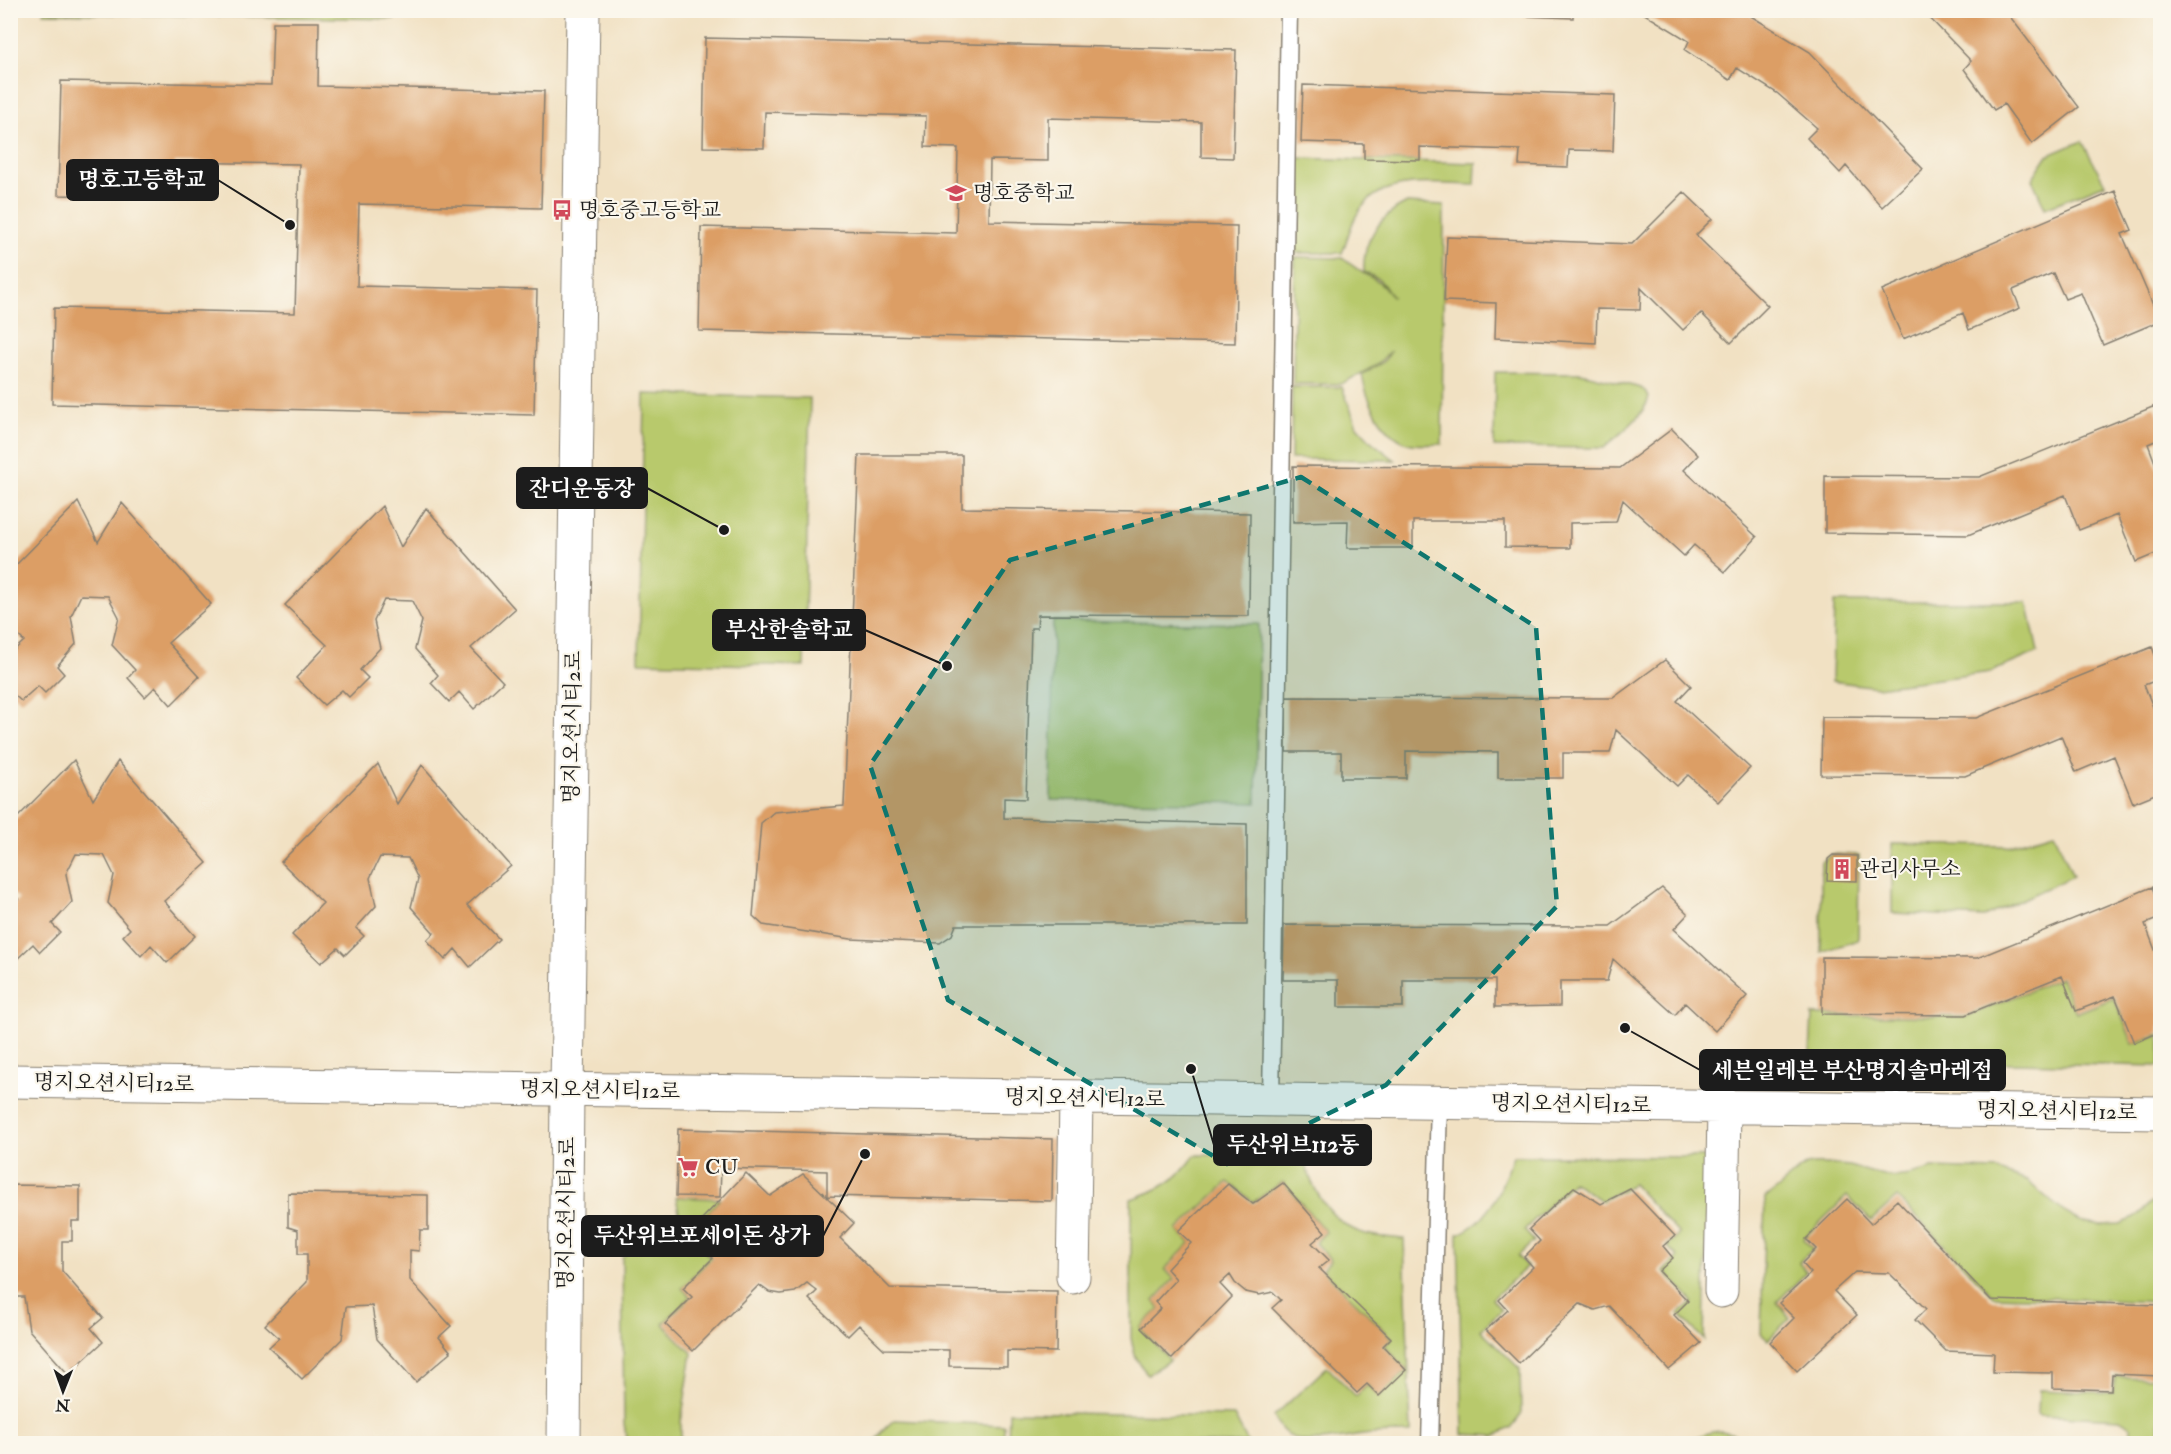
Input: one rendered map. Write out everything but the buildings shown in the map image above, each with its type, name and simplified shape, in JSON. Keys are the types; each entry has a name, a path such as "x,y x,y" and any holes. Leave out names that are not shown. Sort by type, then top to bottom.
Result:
{"street":[{"name":"명지오션시티2로","path":"564,1443 583,10"},
{"name":"명지오션시티12로","path":"10,1081 2160,1113"},
{"path":"1073,1277 1076,1098"},
{"path":"1721,1291 1724,1107"}],"lane":[{"path":"1271,1101 1289,10"},
{"path":"1430,1443 1439,1102"}],"highlighted area":[{"path":"1301,477 1536,627 1557,906 1386,1085 1227,1164 948,1000 870,765 1010,560"}],"green space":[{"path":"44,10 395,10 395,19 44,13"},
{"path":"2082,141 2105,184 2045,208 2032,179 2047,156"},
{"path":"1294,158 1476,163 1475,185 1431,183 1387,190 1374,196 1359,211 1342,253 1293,253"},
{"path":"1407,203 1444,205 1442,444 1416,444 1399,439 1383,424 1371,404 1362,374 1382,362 1391,351 1375,366 1341,384 1293,384 1295,257 1342,258 1378,281 1393,297 1379,279 1364,272 1364,260 1370,240 1381,222 1397,208"},
{"path":"1495,372 1581,373 1641,388 1649,397 1637,418 1604,448 1494,447"},
{"path":"1292,387 1342,387 1357,426 1372,442 1395,460 1291,459"},
{"path":"644,394 810,398 804,666 639,662"},
{"path":"1834,602 2027,602 2038,652 1991,672 1877,687 1832,681"},
{"path":"1053,621 1259,624 1256,803 1051,800"},
{"path":"2054,832 2073,876 1984,917 1892,913 1892,844 2008,846"},
{"path":"1832,854 1859,855 1858,940 1821,952 1821,862"},
{"path":"2061,978 2076,1013 2114,998 2133,1044 2160,1034 2160,1066 1813,1059 1810,1055 1812,1015 1965,1017"},
{"path":"1195,1155 1303,1156 1317,1193 1324,1204 1343,1223 1366,1234 1404,1239 1411,1433 1375,1434 1311,1441 1289,1436 1280,1428 1274,1416 1327,1367 1356,1396 1368,1385 1379,1397 1407,1370 1385,1346 1392,1338 1322,1269 1331,1260 1315,1243 1326,1232 1283,1182 1253,1202 1228,1182 1177,1230 1190,1243 1165,1269 1174,1279 1154,1301 1160,1308 1140,1328 1170,1360 1148,1374 1141,1366 1131,1338 1131,1199 1168,1183"},
{"path":"1513,1156 1708,1157 1704,1340 1679,1314 1693,1302 1664,1271 1678,1257 1667,1246 1679,1234 1633,1184 1602,1201 1573,1182 1524,1230 1534,1241 1518,1256 1527,1267 1492,1299 1501,1310 1481,1330 1520,1369 1521,1415 1511,1428 1495,1436 1463,1434 1458,1234 1479,1221 1487,1212 1499,1191"},
{"path":"1827,1164 1850,1166 1894,1177 1911,1175 1932,1168 1996,1170 2027,1181 2064,1212 2080,1221 2101,1225 2120,1224 2135,1218 2160,1195 2160,1302 1993,1296 1897,1197 1871,1221 1847,1196 1803,1239 1813,1249 1799,1262 1807,1272 1777,1302 1790,1318 1768,1340 1761,1334 1765,1197 1803,1167"},
{"path":"676,1197 720,1199 700,1221 713,1234 700,1247 711,1258 682,1288 690,1297 663,1324 692,1353 681,1422 681,1443 627,1443 624,1423 622,1257 679,1212"},
{"path":"2115,1377 2160,1378 2160,1443 2131,1443 2131,1427 2121,1419 2038,1415 2039,1390 2114,1393"},
{"path":"1009,1412 1234,1416 1248,1443 1008,1443"},
{"path":"894,1420 1004,1425 1004,1443 874,1443 882,1431"},
{"path":"1721,1431 1734,1434 1747,1443 1687,1443 1703,1434"}],"place":[{"name":"명호중학교","path":"956,193"},
{"name":"명호중고등학교","path":"562,210"},
{"name":"명호고등학교","path":"290,225"},
{"name":"잔디운동장","path":"724,530"},
{"name":"부산한솔학교","path":"947,666"},
{"name":"관리사무소","path":"1842,869"},
{"name":"세븐일레븐 부산명지솔마레점","path":"1625,1028"},
{"name":"두산위브112동","path":"1191,1069"},
{"name":"두산위브포세이돈 상가","path":"865,1154"},
{"name":"CU","path":"688,1167"}]}
